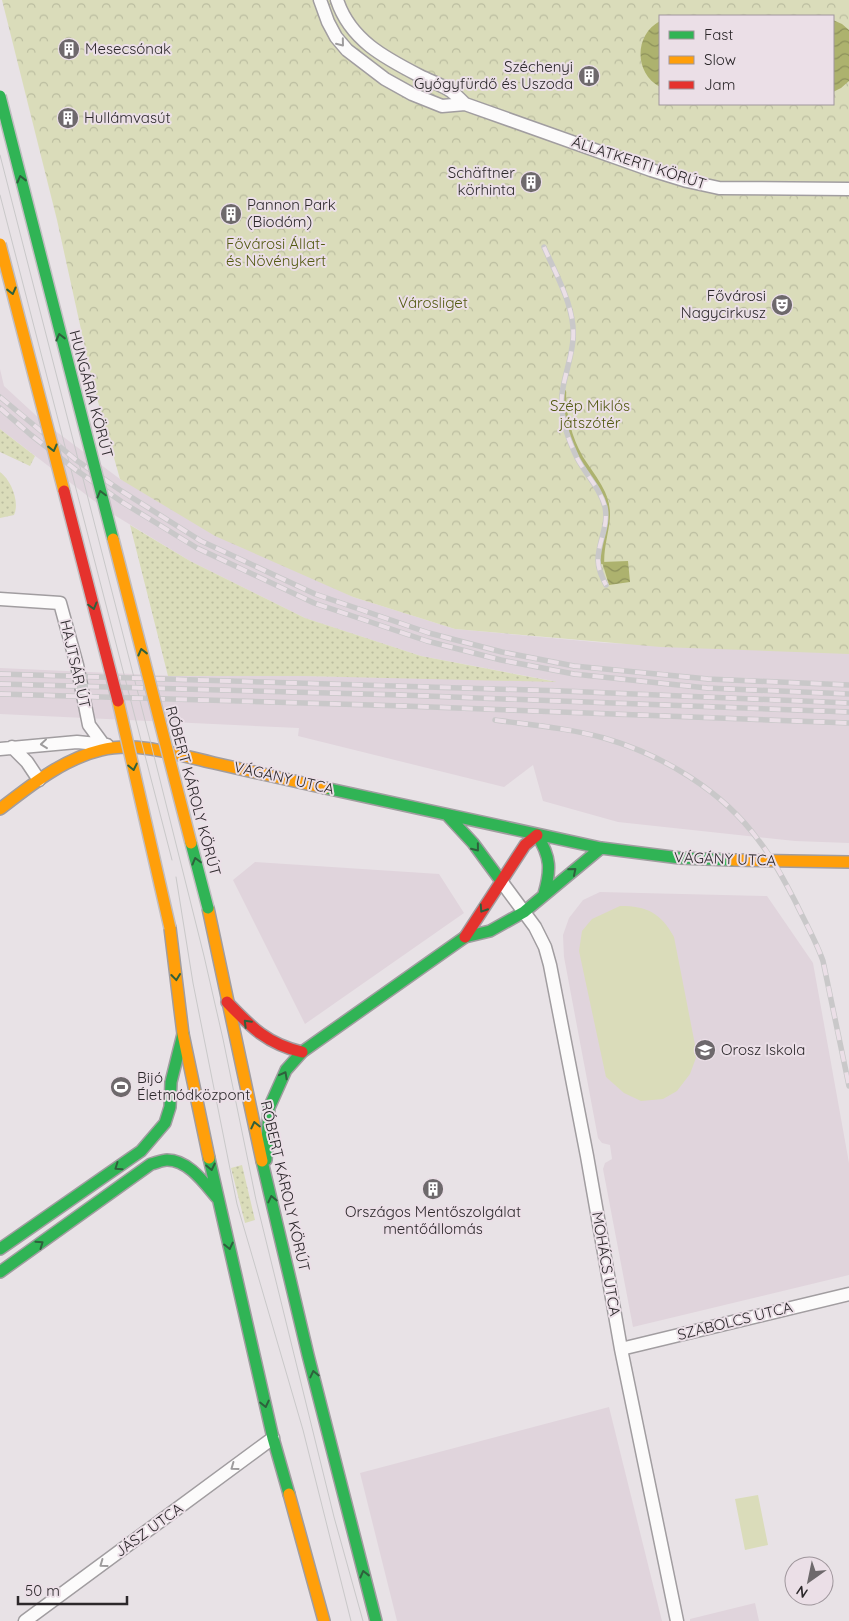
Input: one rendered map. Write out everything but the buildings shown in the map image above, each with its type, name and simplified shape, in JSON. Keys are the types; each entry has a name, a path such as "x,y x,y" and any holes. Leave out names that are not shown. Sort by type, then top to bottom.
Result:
{"main road":[{"name":"HUNGÁRIA KÖRÚT","path":"0,96 154,699"},
{"path":"0,244 119,702 170,928 183,1034 218,1199 273,1438 324,1621"},
{"name":"RÓBERT KÁROLY KÖRÚT","path":"154,699 208,908 227,1002 266,1173 376,1621"},
{"name":"VÁGÁNY UTCA","path":"0,809 39,780 66,764 83,756 119,747 178,754 448,816 601,848 680,858 774,862 849,862"},
{"path":"448,816 473,843 501,881"},
{"path":"465,937 525,845 537,835 548,854 550,867 544,894"},
{"path":"266,1173 269,1108 286,1070 302,1052 465,937 490,931 524,912 601,848"},
{"path":"227,1002 263,1038 284,1049 302,1052"},
{"path":"0,1249 141,1151 155,1136 165,1123 170,1106 171,1082 183,1034"},
{"path":"0,1272 151,1164 168,1160 182,1165 199,1178 218,1199"}],"street":[{"name":"ÁLLATKERTI KÖRÚT","path":"320,0 336,37 347,50 385,80 412,94 442,106 465,104"},
{"name":"ÁLLATKERTI KÖRÚT","path":"337,0 342,14 353,31 368,45 397,64 450,90 465,104 687,181 711,186 754,190 849,189"},
{"name":"HAJTSÁR ÚT","path":"0,599 60,603 77,665 89,725 103,744"},
{"name":"HAJTSÁR ÚT","path":"77,742 89,725"},
{"path":"6,748 77,742 119,747"},
{"path":"6,748 27,762 39,780"},
{"path":"501,881 524,912"},
{"name":"MOHÁCS UTCA","path":"524,912 535,927 550,965 587,1156 621,1348 677,1621"},
{"name":"SZABOLCS UTCA","path":"621,1348 849,1294"},
{"name":"JÁSZ UTCA","path":"25,1621 273,1438"}],"shaded area":[{"path":"0,369 4,386 42,421 120,479 353,597 455,629 606,643 849,652 849,843 795,841 618,822 543,801 533,765 504,787 298,736 299,728 0,714 0,668 177,676 303,676 553,681 421,656 305,618 190,561 106,510 0,429"},
{"path":"255,862 439,874 464,913 305,1024 233,880"},
{"name":"Orosz Iskola","path":"600,892 767,896 813,963 849,1163 849,1275 633,1327 603,1169 605,1163 612,1159 610,1145 602,1143 598,1138 564,957 563,935 569,918 583,900"},
{"path":"609,1407 662,1621 397,1621 360,1473"},
{"path":"755,1603 759,1621 690,1621 690,1619"}],"green space":[{"name":"Városliget","path":"2,0 849,0 849,654 661,647 455,629 353,597 215,536 120,479 93,384 57,220"},
{"path":"0,429 35,456 30,466 0,452"},
{"path":"0,472 11,486 16,510 14,515 0,518"},
{"path":"130,525 190,561 305,618 421,656 557,682 303,676 168,676"},
{"path":"620,906 638,907 652,912 664,922 674,937 697,1055 690,1074 677,1091 663,1099 641,1101 624,1093 606,1077 579,951 582,931 592,919"},
{"path":"242,1165 255,1220 245,1223 231,1168"},
{"path":"758,1495 768,1545 745,1550 735,1499"}],"water":[{"path":"834,20 849,30 849,81 834,92"},
{"path":"659,22 659,86 651,81 645,73 640,54 645,35 651,27"},
{"path":"628,561 630,582 609,585 602,562"}],"waterway":[{"path":"564,392 566,418 574,443 581,458 600,487 607,506 608,514 602,562"}],"tram line":[{"path":"0,155 204,956 256,1200 334,1517 363,1621"},
{"path":"0,195 172,860"},
{"path":"176,877 193,983 237,1204 303,1430 351,1621"}],"railway":[{"path":"544,247 564,292 571,316 573,340 563,390 562,411 566,431 575,454 600,494 605,507 606,521 598,560 599,570 606,585"},
{"path":"0,397 76,460 201,541 315,594 429,633 502,652 574,666 708,679 849,685"},
{"path":"0,408 76,470 122,502 197,548 314,603 427,641 501,660 574,674 707,688 849,694"},
{"path":"0,674 563,691 849,703"},
{"path":"0,684 401,695 849,712"},
{"path":"0,694 404,706 849,723"},
{"path":"495,720 577,732 626,745 648,754 690,777 728,806 764,848 779,871 814,939 823,961 849,1086"}],"traffic: fast":[{"path":"0,96 113,539"},
{"path":"325,788 601,848 680,858 732,860"},
{"path":"448,816 473,843 501,881"},
{"path":"537,835 545,850 549,871 544,894"},
{"path":"191,843 208,908"},
{"path":"266,1160 269,1108 286,1070 302,1052 465,937 490,931 524,912 601,848"},
{"path":"0,1249 141,1151 165,1123 170,1107 171,1082 183,1034"},
{"path":"209,1158 273,1438 289,1494"},
{"path":"0,1272 151,1164 163,1160 182,1164 196,1174 218,1199"},
{"path":"262,1161 308,1355 376,1621"}],"traffic: slow":[{"path":"0,244 64,491"},
{"path":"113,539 191,843"},
{"path":"118,701 170,928"},
{"path":"0,809 61,766 101,750 129,747 158,750 325,788"},
{"path":"732,860 849,862"},
{"path":"208,908 262,1161"},
{"path":"170,928 183,1034 209,1158"},
{"path":"289,1494 324,1621"}],"traffic: jam":[{"path":"64,491 118,701"},
{"path":"465,937 525,845 537,835"},
{"path":"227,1002 260,1033 290,1049 302,1052"}],"place":[{"name":"Mesecsónak","path":"69,49"},
{"name":"Széchenyi Gyógyfürdő és Uszoda","path":"589,76"},
{"name":"Hullámvasút","path":"68,118"},
{"name":"Schäftner körhinta","path":"531,182"},
{"name":"Pannon Park (Biodóm)","path":"231,214"},
{"name":"Fővárosi Nagycirkusz","path":"782,305"},
{"name":"Orosz Iskola","path":"705,1050"},
{"name":"Bijó Életmódközpont","path":"121,1087"},
{"name":"Országos Mentőszolgálat mentőállomás","path":"433,1189"}],"park label":[{"name":"Fővárosi Állat- és Növénykert","path":"276,252"},
{"name":"Szép Miklós játszótér","path":"590,414"}]}
